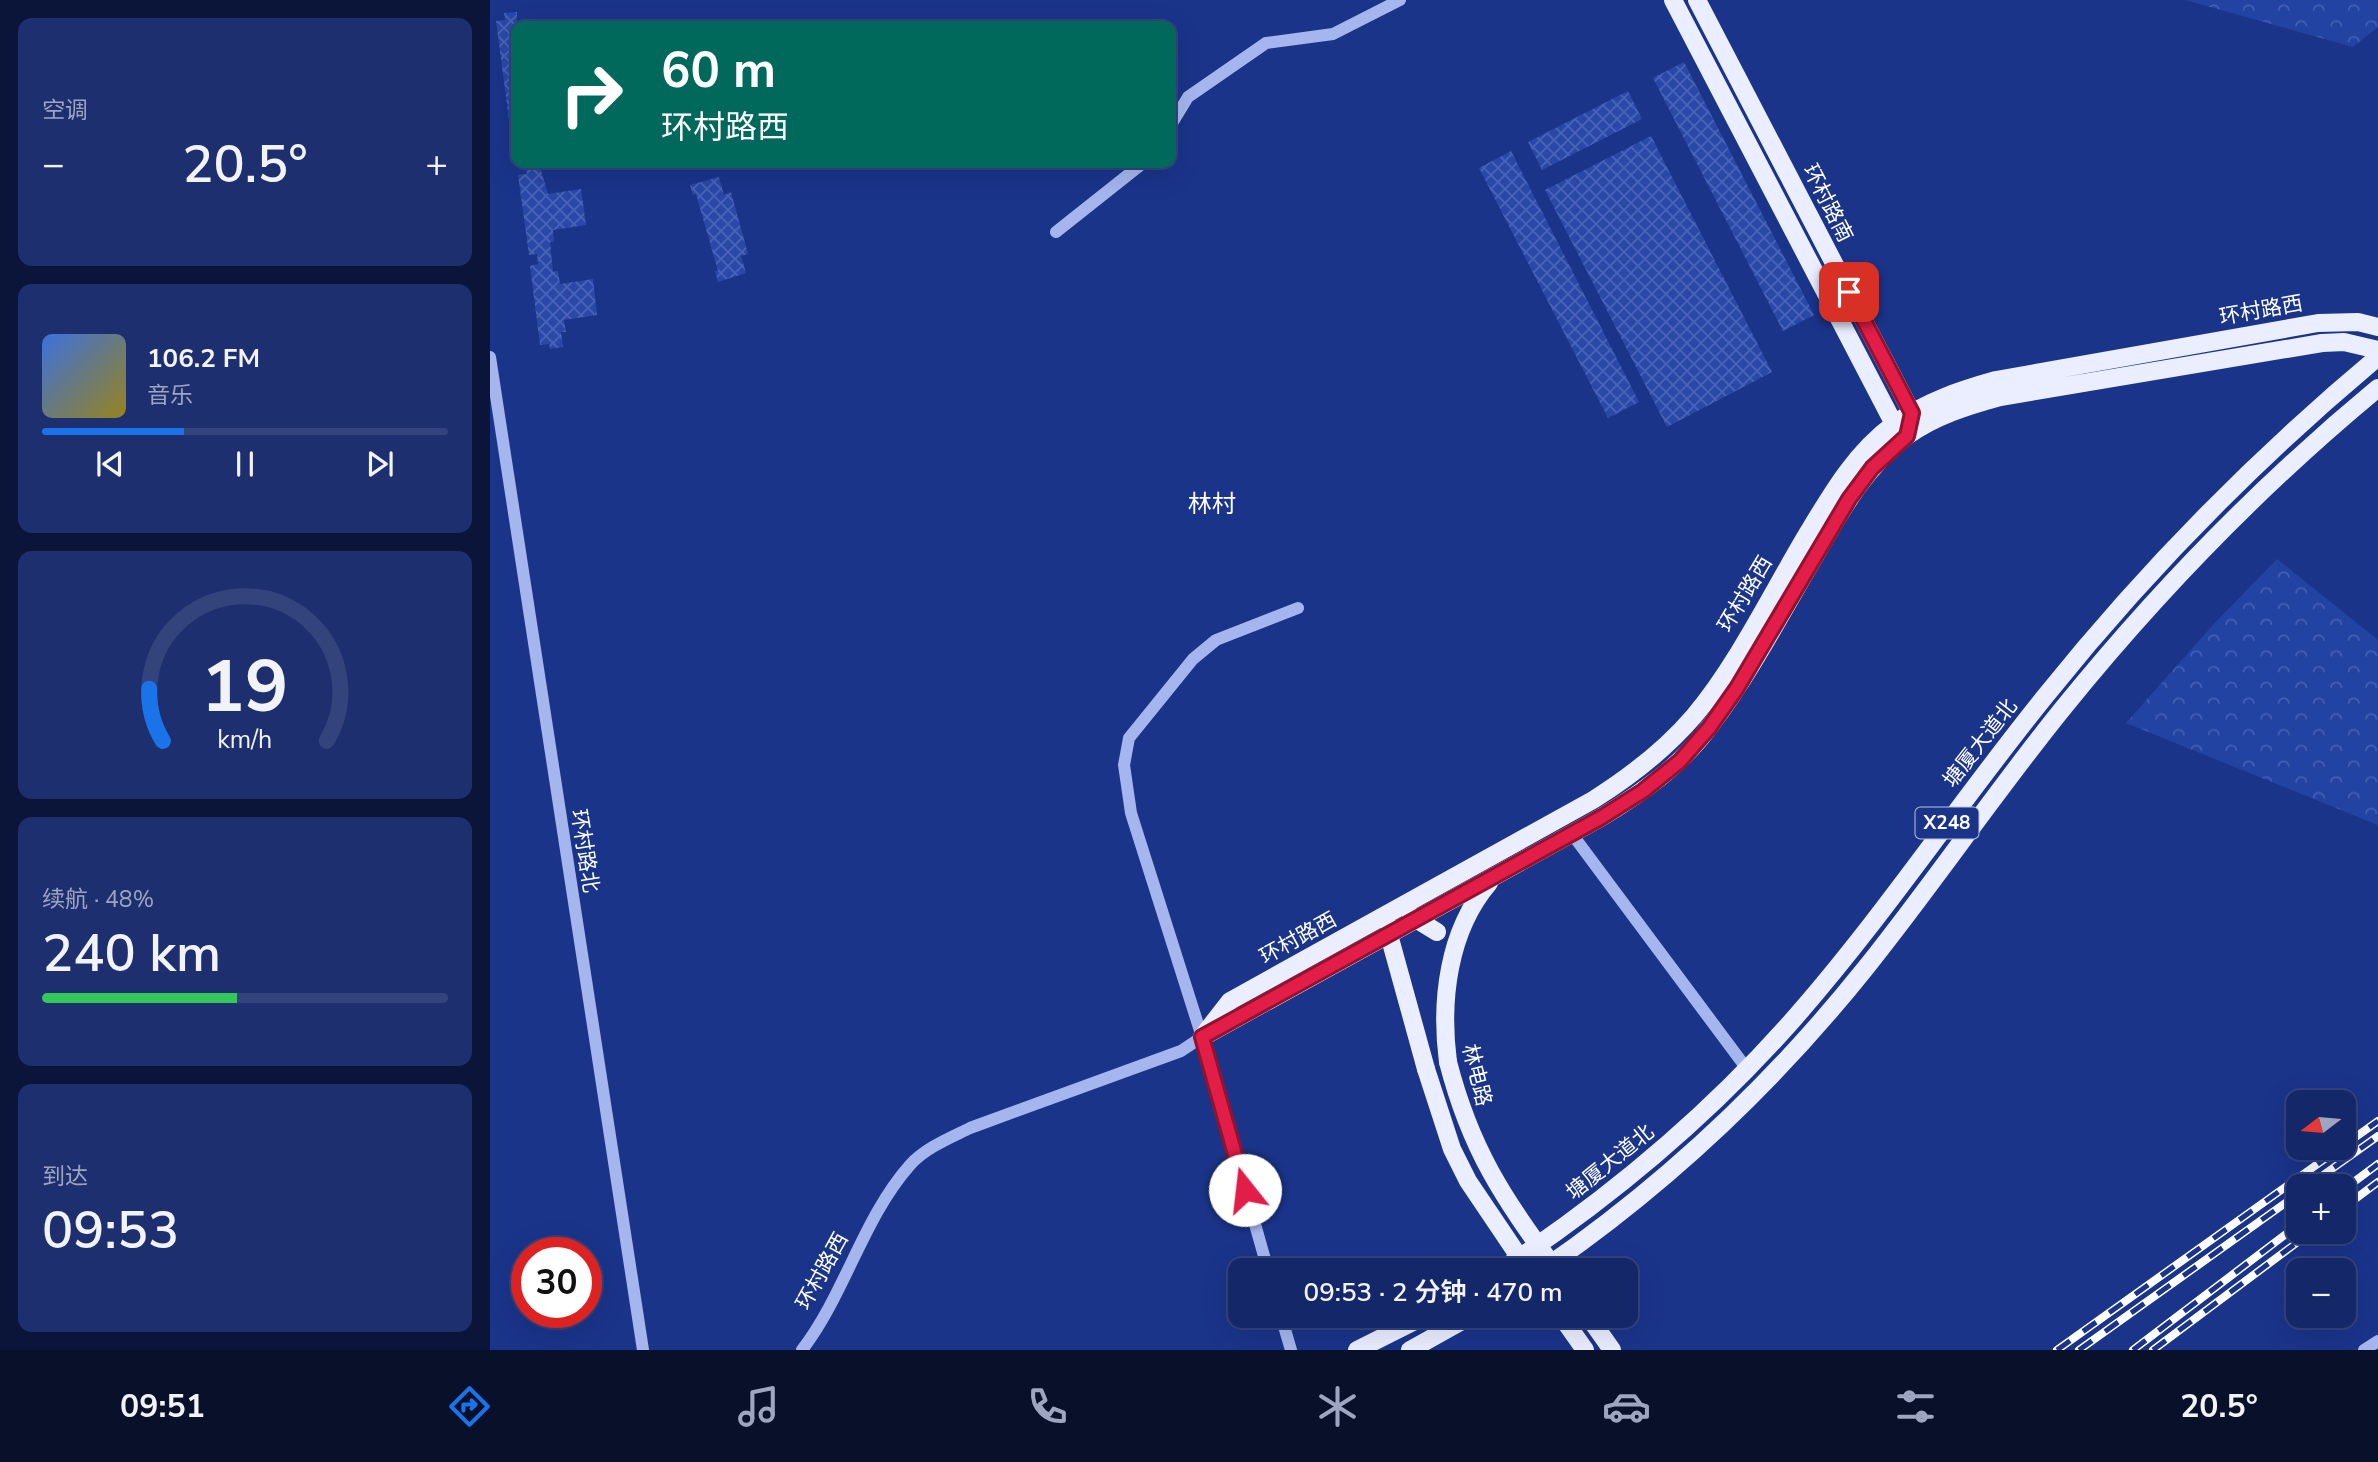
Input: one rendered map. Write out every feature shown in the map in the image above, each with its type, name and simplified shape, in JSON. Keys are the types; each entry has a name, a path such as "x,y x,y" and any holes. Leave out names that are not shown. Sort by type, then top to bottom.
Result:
{"main road":[{"name":"环村路南","path":"1673,0 1901,430"},
{"name":"环村路南","path":"1697,0 1912,413"},
{"name":"环村路西","path":"1202,1037 1572,834 1643,791 1680,761 1709,728 1737,688 1849,499 1912,413 1957,391 1996,380 2318,323 2358,322 2378,327"},
{"name":"环村路西","path":"1202,1037 1230,1001 1593,800 1633,774 1668,745 1696,714 1723,676 1836,486 1859,455 1901,430 1963,407 2000,397 2322,342 2344,342 2378,350"},
{"name":"塘厦大道北","path":"1519,1258 1621,1185 1675,1139 1747,1069 1847,955 2031,714 2104,626 2220,502 2299,426 2378,357"},
{"name":"塘厦大道北","path":"1558,1258 1635,1202 1690,1156 1747,1102 1864,970 2014,770 2119,641 2255,499 2378,388"},
{"name":"林电路","path":"1494,877 1471,908 1451,962 1444,1030 1448,1062 1460,1106 1488,1171 1548,1258"},
{"path":"1451,962 1447,944 1437,932 1419,919 1393,911 1389,935 1439,1115 1457,1160 1490,1218 1519,1258"},
{"path":"1395,960 1400,944 1410,933 1423,929 1437,932"},
{"path":"1357,1350 1401,1328"},
{"path":"1410,1350 1449,1328"},
{"path":"1569,1328 1585,1350"},
{"path":"1596,1328 1612,1350"}],"street":[{"path":"1176,117 1188,97 1266,43 1333,33 1400,0"},
{"path":"1056,232 1137,168"},
{"name":"环村路北","path":"490,357 643,1350"},
{"path":"1265,1258 1202,1037 1131,813 1124,765 1129,738 1193,659 1216,640 1298,608"},
{"path":"1572,834 1747,1069"},
{"name":"环村路西","path":"802,1350 911,1163 938,1144 970,1128 1181,1051 1202,1037"},
{"path":"1285,1328 1291,1350"},
{"path":"2364,1350 2378,1341"}],"green space":[{"path":"2185,0 2378,0 2378,27 2353,47"},
{"path":"2277,559 2378,640 2378,825 2126,723 2212,626"}],"building":[{"path":"517,12 517,21 511,21 509,120 496,21 505,20 504,13"},
{"path":"1684,62 1814,315 1783,331 1653,78"},
{"path":"1628,91 1642,119 1542,170 1528,142"},
{"path":"1651,136 1772,372 1667,427 1545,190"},
{"path":"1511,151 1639,402 1608,418 1479,168"},
{"path":"540,168 548,194 581,189 586,225 553,230 554,242 550,242 553,272 558,271 560,284 593,279 597,315 564,320 566,332 561,332 563,347 550,349 549,344 540,345 530,266 538,264 537,254 529,255 518,175 527,174 526,169"},
{"path":"719,177 724,195 731,192 748,254 741,256 746,273 718,282 715,271 718,271 696,194 693,195 690,185"}],"railway":[{"path":"2356,1137 2378,1121"},
{"path":"2325,1174 2378,1136"},
{"path":"2057,1350 2323,1160"},
{"path":"2356,1180 2378,1164"},
{"path":"2356,1198 2378,1182"},
{"path":"2079,1350 2286,1203"},
{"path":"2133,1350 2286,1234"},
{"path":"2153,1350 2295,1244"}],"district":[{"name":"林村","path":"1212,504"}],"route":[{"path":"1245,1190 1202,1037 1602,817 1643,791 1680,761 1709,728 1737,688 1849,499 1872,468 1907,436 1912,413 1849,292"}]}
